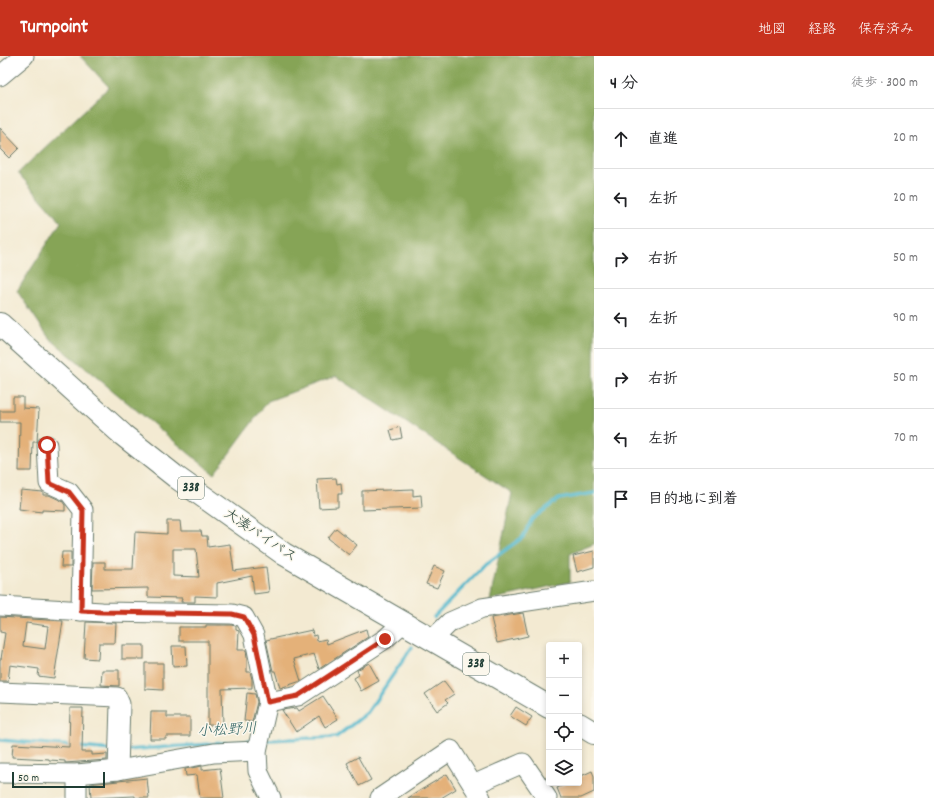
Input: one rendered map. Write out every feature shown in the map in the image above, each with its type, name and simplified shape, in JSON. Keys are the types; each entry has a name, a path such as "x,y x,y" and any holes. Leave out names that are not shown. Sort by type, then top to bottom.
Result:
{"highway":[{"name":"大湊バイパス","path":"0,324 119,432 176,477 284,554 546,705"},
{"path":"582,726 594,733"}],"street":[{"path":"0,76 24,56"},
{"path":"47,445 49,483 69,492 83,510 81,611"},
{"path":"433,640 450,622 482,608 594,591"},
{"path":"0,606 102,612 232,614 244,617 254,635 268,702 259,743 258,771 271,798"},
{"path":"268,702 298,696 385,639 404,622"},
{"path":"0,692 117,698 120,704 119,757"},
{"path":"0,773 77,774 119,757 214,753 259,743"},
{"path":"380,798 451,750 477,792 523,763 547,798"},
{"path":"77,774 77,798"}],"green space":[{"path":"80,56 594,56 594,544 570,554 570,582 490,600 512,493 336,376 268,401 214,474 49,338 17,291 61,222 18,173 109,87"}],"building":[{"path":"0,128 19,148 9,158 0,149"},
{"path":"13,397 23,397 23,408 39,409 37,442 33,442 32,471 19,471 20,422 0,422 0,411 13,411"},
{"path":"400,427 402,438 393,440 390,430"},
{"path":"336,478 337,484 341,483 342,494 338,494 338,507 319,508 317,479"},
{"path":"413,489 413,496 421,495 422,508 362,510 362,491"},
{"path":"21,490 43,492 43,495 49,495 62,501 65,505 65,511 42,510 42,512 19,509"},
{"path":"167,521 180,521 181,531 201,531 202,536 207,536 208,547 230,544 234,571 266,567 269,592 254,594 252,576 217,583 217,597 195,596 195,602 181,602 182,598 148,597 148,588 92,589 93,562 105,562 105,569 133,569 135,532 167,534","holes":["173,549 196,549 199,577 173,576"]},
{"path":"336,528 357,545 349,555 328,538"},
{"path":"594,551 594,567 577,572 573,556"},
{"path":"62,552 71,552 71,567 61,567"},
{"path":"434,566 445,571 437,588 426,584"},
{"path":"523,613 528,636 497,643 491,618"},
{"path":"0,617 63,621 54,678 38,676 39,669 10,665 8,681 0,681 0,659 5,633 0,632","holes":["26,623 48,626 45,649 23,646"]},
{"path":"86,622 116,623 115,643 99,643 98,659 84,658"},
{"path":"206,625 236,626 236,630 239,631 238,650 246,650 247,672 250,672 252,679 252,688 222,689 223,725 208,725 208,641 179,641 179,627 206,627"},
{"path":"366,629 368,637 319,669 314,654 294,659 301,681 280,688 275,671 273,671 266,640 312,630 313,636 316,635 317,641 326,639 327,644"},
{"path":"122,645 144,645 144,659 122,659"},
{"path":"172,646 186,646 187,666 173,667"},
{"path":"145,663 163,663 163,690 145,689"},
{"path":"369,663 379,681 361,691 354,678 359,675 357,670"},
{"path":"102,670 119,670 119,686 101,685"},
{"path":"444,681 454,694 445,700 448,703 437,711 425,694"},
{"path":"247,693 255,694 257,702 252,722 244,721"},
{"path":"323,696 338,719 325,727 319,716 296,732 282,710 297,708 299,711"},
{"path":"516,707 532,717 526,726 510,716"},
{"path":"70,708 83,708 82,752 92,752 92,755 107,754 107,760 65,763 65,761 49,759 12,757 13,744 69,747"},
{"path":"151,712 167,712 167,717 190,717 190,736 166,736 166,739 150,739"},
{"path":"358,757 371,780 359,786 347,763"},
{"path":"202,766 202,770 220,768 224,798 200,798 197,775 186,776 185,769"},
{"path":"592,771 594,776 594,792 581,798 561,798 557,788 561,786 582,786 582,776"},
{"path":"447,774 456,789 441,798 408,798"},
{"path":"147,778 149,798 135,798 135,796 91,798 90,784"}],"waterway":[{"name":"小松野川","path":"434,617 486,564 523,537 532,519 559,499 594,493"},
{"name":"小松野川","path":"266,740 336,737 367,713 412,647"},
{"name":"小松野川","path":"0,740 73,746"},
{"name":"小松野川","path":"125,750 254,741"},
{"name":"小松野川","path":"79,747 112,750"}],"route":[{"path":"47,445 49,483 69,492 83,510 81,611 232,614 244,617 254,635 268,702 298,696 385,639"}]}
